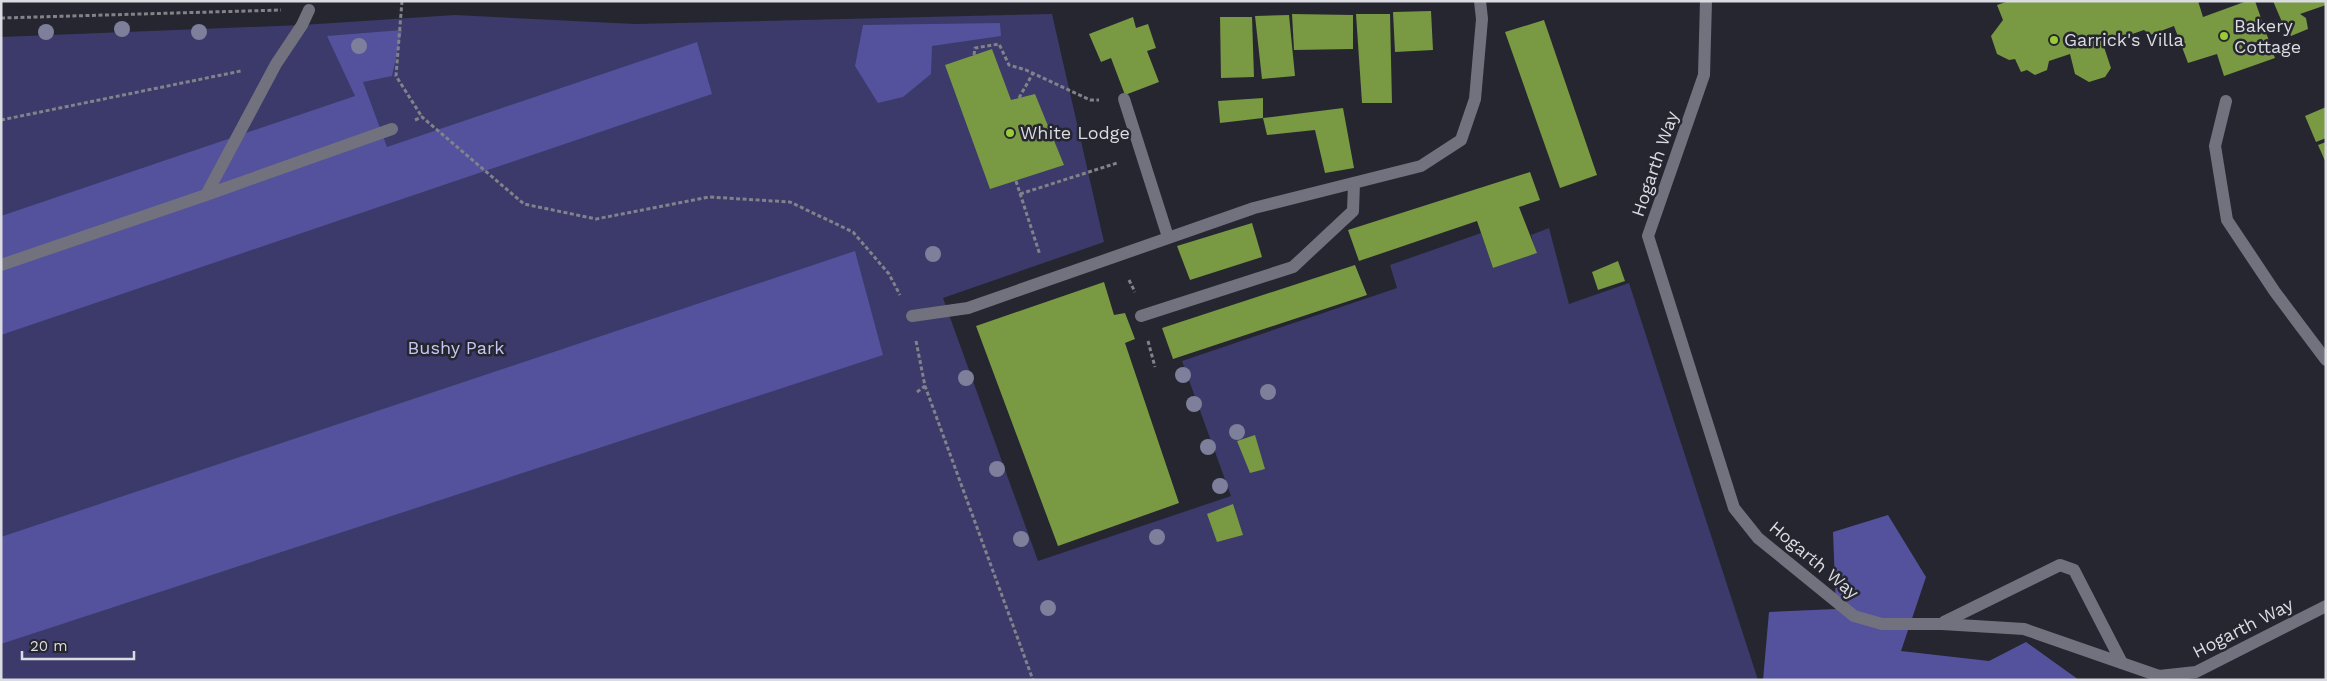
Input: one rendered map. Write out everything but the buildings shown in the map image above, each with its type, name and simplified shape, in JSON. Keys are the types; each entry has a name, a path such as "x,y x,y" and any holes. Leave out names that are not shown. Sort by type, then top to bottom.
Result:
{"lane":[{"path":"912,316 968,308 1254,208 1421,166 1460,140 1475,99 1482,19 1480,1"},
{"name":"Hogarth Way","path":"1706,1 1704,74 1648,236 1734,508 1758,538 1854,616 1882,624 1942,624 2024,629 2160,676 2196,672 2326,606"},
{"path":"206,195 276,64 302,25 308,10"},
{"path":"1124,99 1168,237"},
{"path":"2226,102 2215,146 2226,220 2275,292 2326,360"},
{"path":"1,265 392,130"},
{"path":"1141,316 1293,267 1353,211 1354,183"},
{"path":"1942,624 2060,565 2074,570 2122,663"}],"path":[{"path":"402,1 396,76 422,117 524,204 596,220 709,198 790,202 853,232 889,274 912,316 925,386 1033,680"},
{"path":"1,18 308,10"},
{"path":"974,55 975,48 999,44 1009,65 1033,73 1090,100 1124,99"},
{"path":"1,120 276,64"},
{"path":"1019,98 1033,73"},
{"path":"392,130 422,117"},
{"path":"1020,194 1142,155"},
{"path":"1016,181 1048,280"},
{"path":"917,392 925,386"}],"green space":[{"name":"Bushy Park","path":"1052,14 1104,242 943,298 1038,561 1231,496 1182,361 1397,288 1390,265 1481,233 1493,268 1536,253 1531,235 1549,228 1569,304 1629,283 1758,680 1,680 1,37 302,25 455,15 635,24"}],"shaded area":[{"path":"1000,23 1001,36 932,46 931,74 903,97 878,103 855,66 863,25"},
{"path":"402,30 392,76 363,82 387,147 697,42 712,94 1,335 1,216 355,96 327,36"},
{"path":"855,251 883,355 1,644 1,537"},
{"path":"1888,515 1926,577 1901,651 1989,661 2026,642 2079,680 1763,680 1769,612 1836,609 1833,532"}],"place":[{"name":"Bakery Cottage","path":"2224,36"},
{"name":"Garrick's Villa","path":"2054,40"},
{"name":"White Lodge","path":"1010,133"}]}
